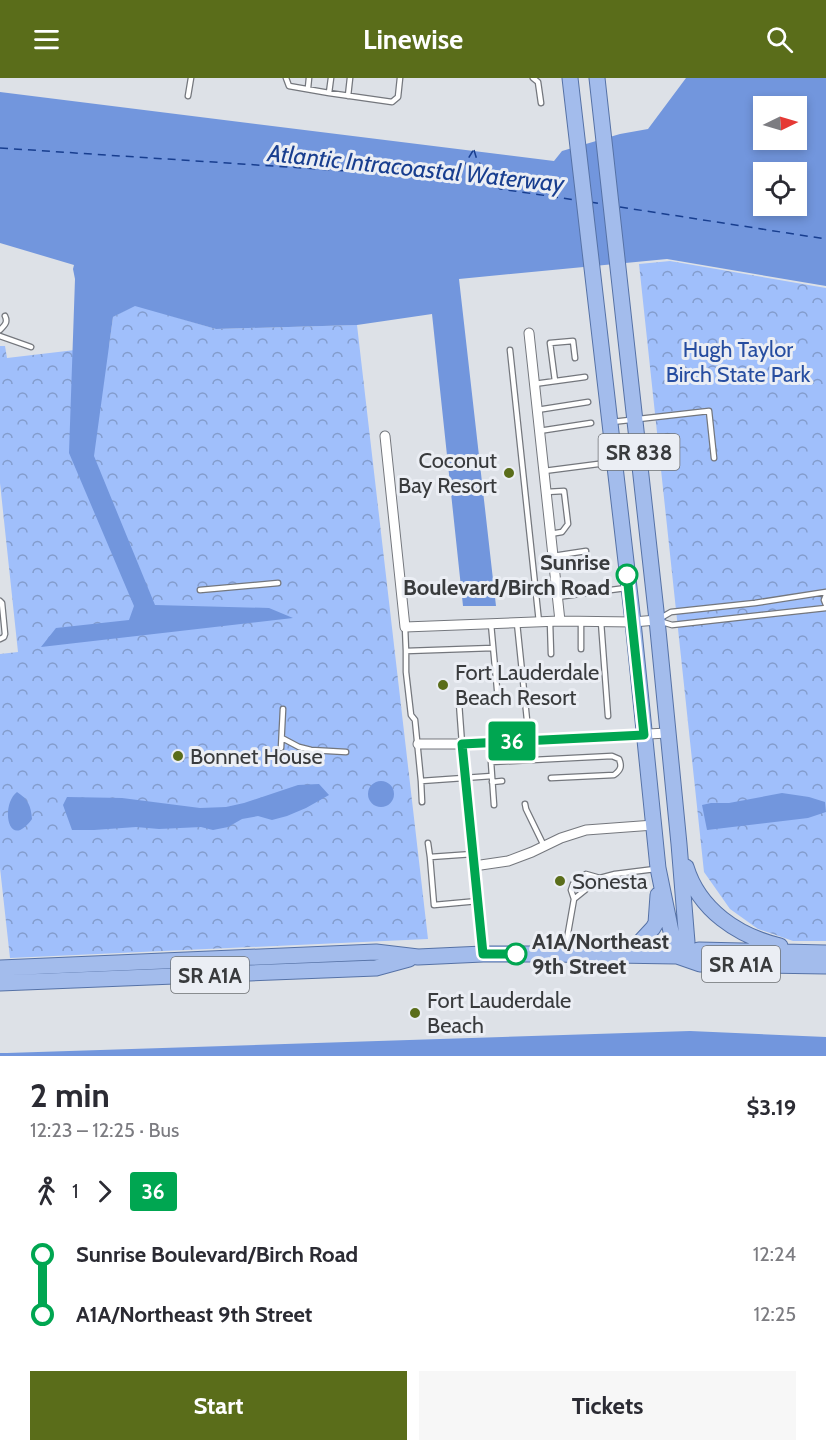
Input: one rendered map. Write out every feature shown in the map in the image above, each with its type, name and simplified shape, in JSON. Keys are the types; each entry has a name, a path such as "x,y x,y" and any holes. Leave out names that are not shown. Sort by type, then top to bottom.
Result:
{"main road":[{"name":"SR 838","path":"570,78 633,622 658,873 676,956"},
{"name":"SR 838","path":"597,78 680,844 687,942 676,956"},
{"path":"680,844 693,886 702,900 722,919 748,936 806,952"},
{"path":"628,955 649,934 656,923 658,873"},
{"name":"SR A1A","path":"0,968 376,952 418,957 483,954 676,956 699,950 826,953"},
{"name":"SR A1A","path":"676,956 700,964 826,966"},
{"name":"SR A1A","path":"0,983 376,968 418,957"}],"street":[{"path":"529,333 557,597 555,621"},
{"path":"385,436 405,627 555,621 657,620"},
{"path":"418,744 462,744 668,733"},
{"path":"462,744 483,954"},
{"path":"474,866 508,861 586,830 654,825"}],"lane":[{"path":"188,96 191,78"},
{"path":"286,78 290,86 392,102 398,97 400,78"},
{"path":"308,88 309,78"},
{"path":"329,93 331,78"},
{"path":"348,96 350,78"},
{"path":"533,78 538,82 541,103"},
{"path":"0,330 6,324 5,316"},
{"path":"0,336 31,347"},
{"path":"555,381 550,344 573,341 575,358"},
{"path":"510,350 539,622"},
{"path":"534,384 585,377"},
{"path":"537,410 588,402"},
{"path":"610,422 709,411 714,458"},
{"path":"539,432 591,423"},
{"path":"544,471 660,456"},
{"path":"546,492 564,491 568,524 562,532 550,534"},
{"path":"553,556 586,551"},
{"path":"200,590 278,583"},
{"path":"557,597 629,587"},
{"path":"826,594 824,600 826,606 672,625 657,620 671,612 826,594"},
{"path":"0,601 5,634 0,639"},
{"path":"768,601 770,614"},
{"path":"551,654 555,621"},
{"path":"580,621 581,649"},
{"path":"601,622 608,716"},
{"path":"517,623 527,720"},
{"path":"462,744 459,703 498,700 491,624"},
{"path":"405,627 406,672 411,715 415,720 418,744 422,801"},
{"path":"406,651 493,648"},
{"path":"281,748 284,709"},
{"path":"282,738 299,747 311,750 346,752"},
{"path":"494,805 491,762 612,756 619,759 621,765 619,771 614,775 551,778"},
{"path":"421,781 465,778 502,781"},
{"path":"525,804 544,846"},
{"path":"428,843 434,905 478,902"},
{"path":"430,857 473,854"},
{"path":"574,899 600,878 615,873 658,873"},
{"path":"586,874 600,878"},
{"path":"565,954 574,899 571,890 573,884"}],"green space":[{"name":"Hugh Taylor Birch State Park","path":"670,261 826,288 826,941 793,941 758,929 730,909 704,872 639,264"},
{"path":"135,305 216,329 357,325 428,939 10,958 0,868 0,654 18,652 0,483 0,346 5,346 7,358 109,346 113,317"}],"water":[{"name":"Atlantic Intracoastal Waterway","path":"686,78 826,78 826,286 667,259 459,279 496,606 463,606 432,314 357,325 216,329 135,306 113,317 94,456 155,605 269,608 293,618 41,647 56,628 129,620 134,606 69,453 74,265 0,243 0,92 554,161 562,151 620,134 648,129"},
{"path":"381,781 390,785 394,794 390,803 381,807 372,803 368,794 372,785"},
{"path":"319,784 329,795 306,808 272,820 258,816 242,819 228,827 213,830 201,827 159,829 136,827 72,830 63,805 67,797 122,798 200,808 226,807 298,785"},
{"path":"17,792 28,803 32,819 24,828 17,831 9,823 8,815 12,798"},
{"path":"782,793 825,802 826,812 808,818 707,830 702,805 729,803"},
{"path":"690,1031 826,1037 826,1056 0,1056 0,1053"}],"ferry route":[{"path":"0,148 424,176 463,167 474,149"},
{"path":"474,150 477,160 500,189 576,200"},
{"path":"590,202 603,204"},
{"path":"620,207 826,239"}],"bus line":[{"name":"36","path":"516,954 483,954 462,744 644,735 627,575"}],"place":[{"name":"Coconut Bay Resort","path":"509,473"},
{"name":"Sunrise Boulevard/Birch Road","path":"627,575"},
{"name":"Fort Lauderdale Beach Resort","path":"443,685"},
{"name":"Bonnet House","path":"178,756"},
{"name":"Sonesta","path":"560,881"},
{"name":"A1A/Northeast 9th Street","path":"516,954"},
{"name":"Fort Lauderdale Beach","path":"415,1013"}]}
